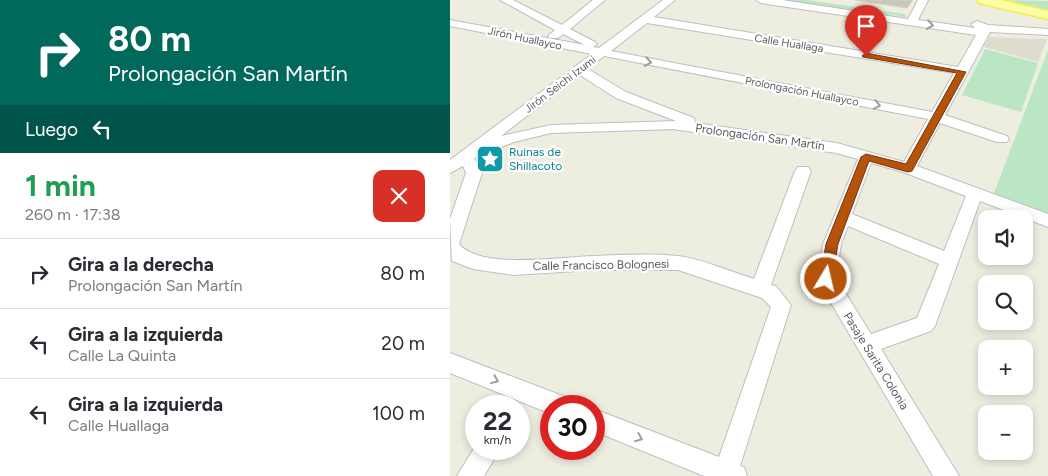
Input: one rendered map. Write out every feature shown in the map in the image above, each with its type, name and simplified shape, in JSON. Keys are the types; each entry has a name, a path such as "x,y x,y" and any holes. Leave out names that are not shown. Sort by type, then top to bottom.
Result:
{"main road":[{"path":"984,0 1048,15"}],"street":[{"path":"508,0 561,31 590,44 600,53"},
{"path":"546,42 600,0"},
{"name":"Jirón Seichi Izumi","path":"450,168 457,154 580,69 670,0"},
{"path":"761,0 914,18"},
{"path":"825,0 976,32 986,28 1048,32"},
{"path":"914,18 922,0"},
{"name":"Calle Huallaga","path":"645,19 962,72"},
{"name":"Jirón Huallayco","path":"450,23 600,53"},
{"path":"908,168 986,28"},
{"name":"Prolongación Huallayco","path":"600,53 937,116 1002,139"},
{"path":"580,69 621,95 713,129"},
{"name":"Prolongación San Martín","path":"457,154 510,138 551,129 673,125 713,129 837,148 908,168 974,195 1048,221"},
{"name":"Calle Francisco Bolognesi","path":"457,154 474,173 450,245 458,256 473,262 513,268 594,263 678,263 769,292 776,298 781,306 780,315 731,474"},
{"name":"Pasaje Sarita Colonia","path":"866,157 832,244 826,279 947,476"},
{"path":"760,289 804,171"},
{"path":"866,345 924,325 928,320 974,195"},
{"path":"844,217 950,261"},
{"path":"450,362 513,395"},
{"path":"605,424 731,474"},
{"path":"468,476 480,460"}],"shaded area":[{"path":"989,37 1047,39 1038,62 984,47"}],"green space":[{"path":"782,0 806,0 905,14 906,17"},
{"path":"998,0 1048,1 1048,12"},
{"path":"985,49 1038,63 1021,112 962,95"},
{"path":"1048,50 1048,216 993,196"}],"building":[{"path":"855,0 913,0 907,8"}],"place":[{"name":"Ruinas de Shillacoto","path":"490,159"}],"route":[{"path":"826,279 832,244 866,157 908,168 962,72 866,56"}]}
